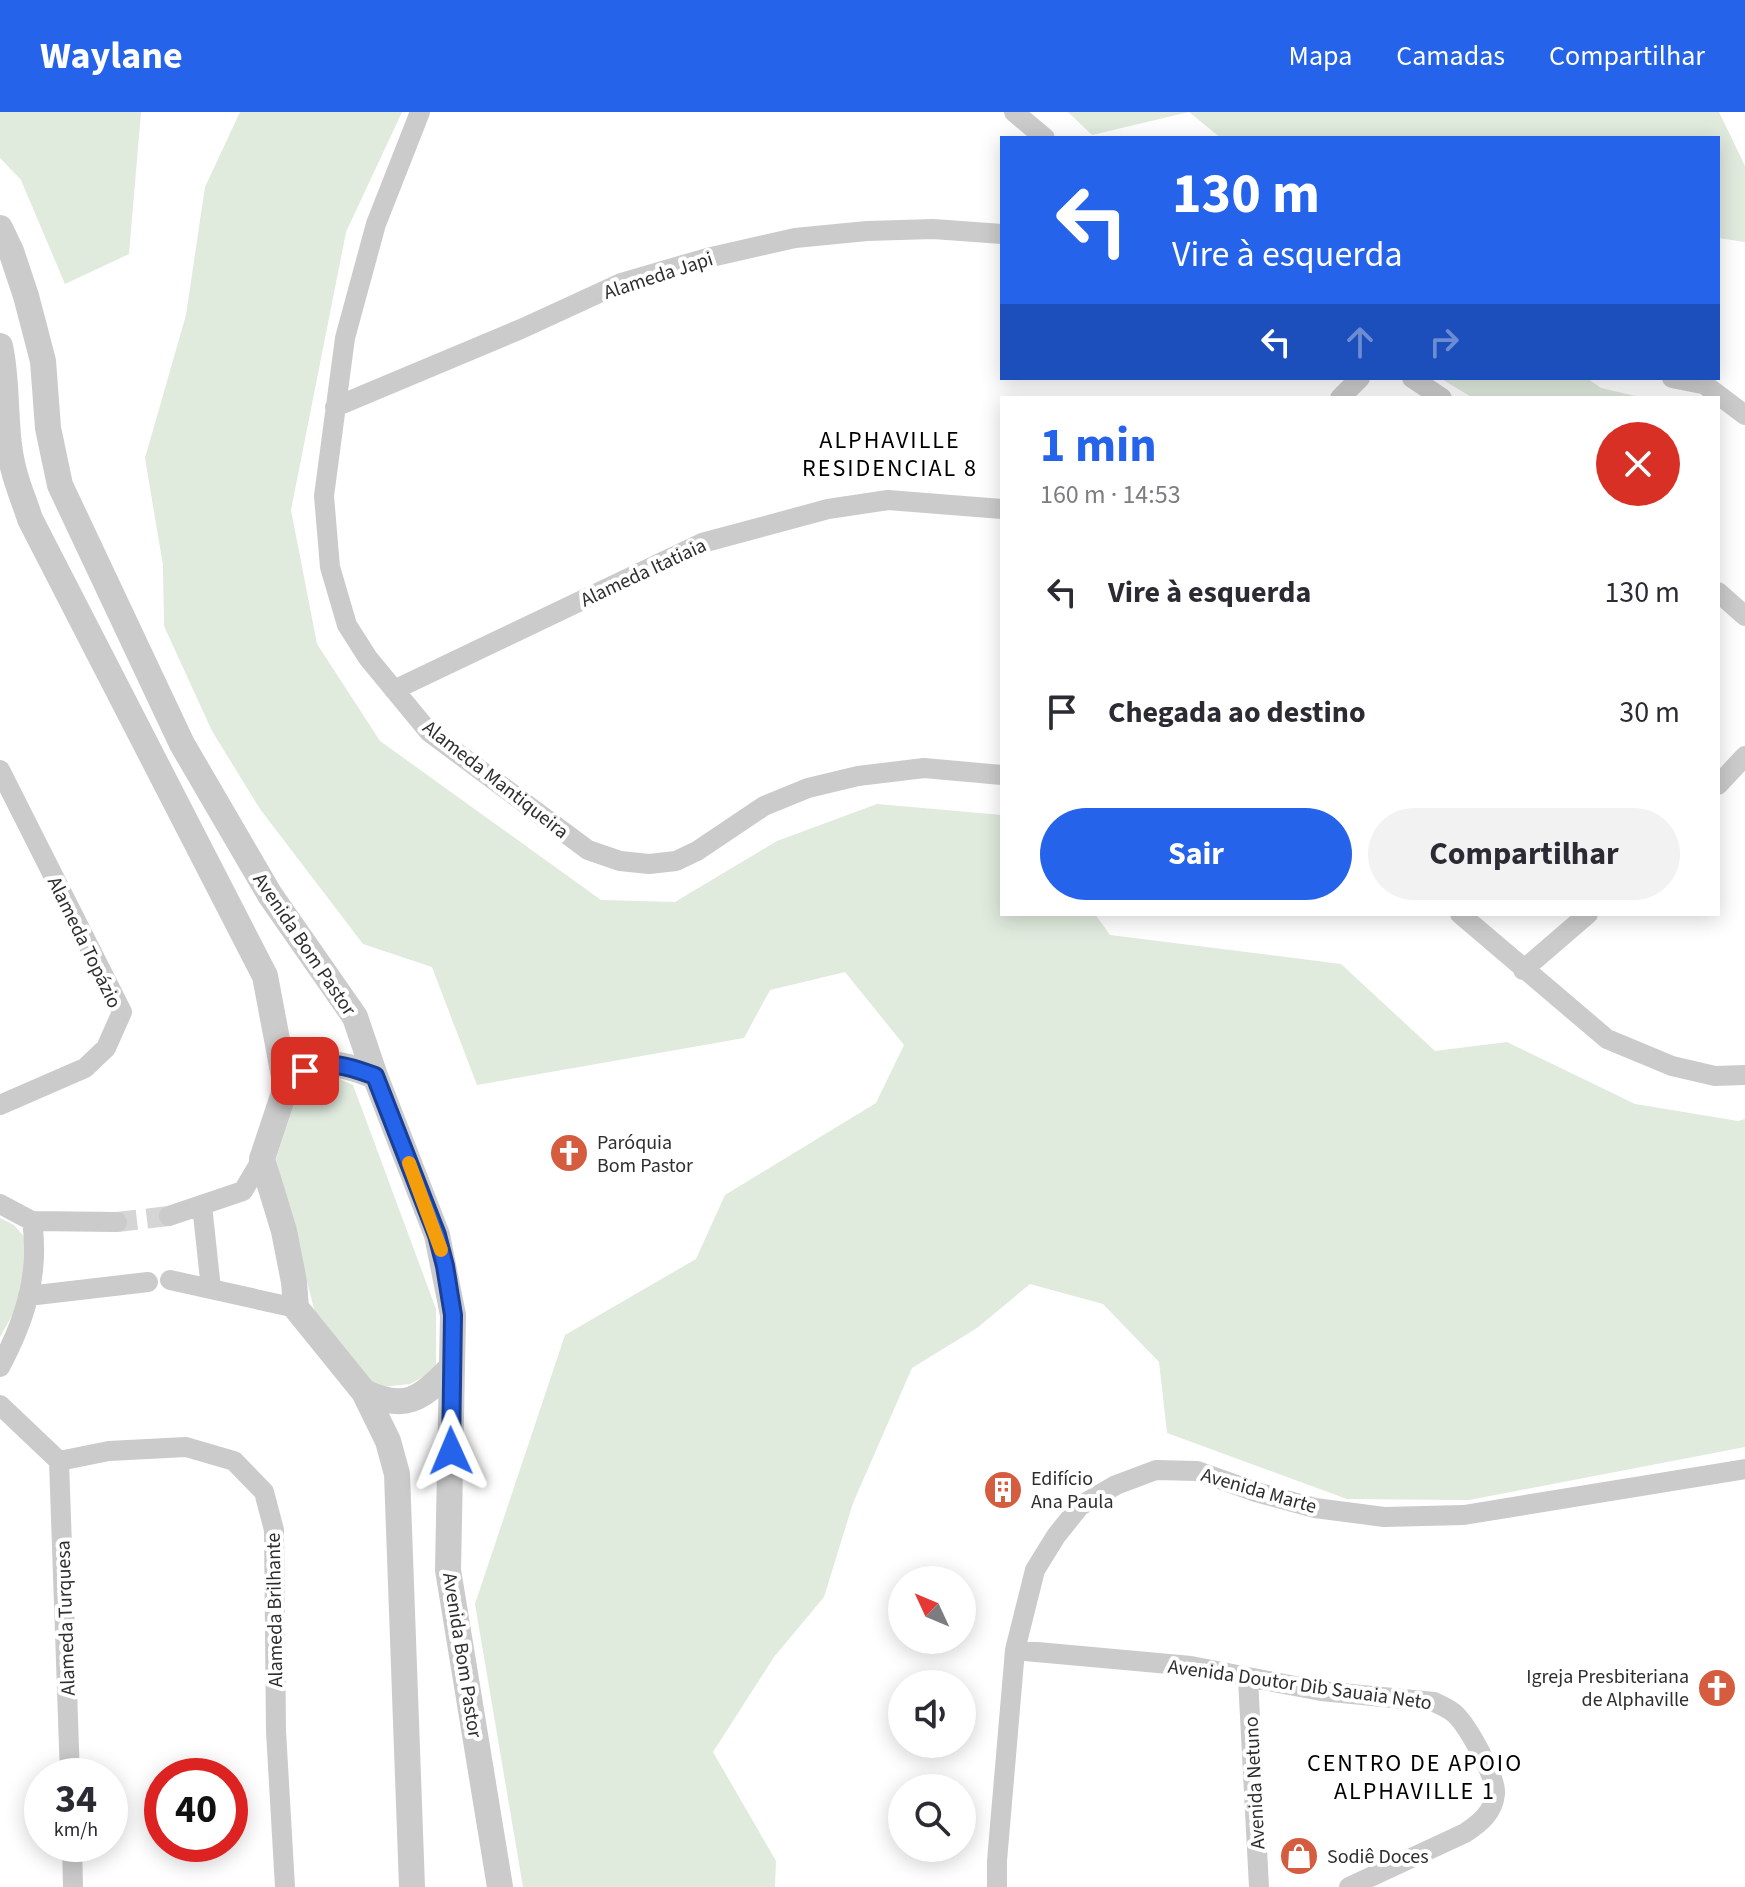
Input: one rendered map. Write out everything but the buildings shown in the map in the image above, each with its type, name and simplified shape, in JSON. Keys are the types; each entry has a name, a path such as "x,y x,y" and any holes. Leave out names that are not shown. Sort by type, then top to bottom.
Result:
{"street":[{"name":"Alameda Mantiqueira","path":"420,112 376,224 345,338 324,496 330,567 347,625 368,658 429,732 588,850 620,861 649,864 676,861 697,851 764,806 808,788 858,776 924,768 1000,775"},
{"path":"1014,112 1043,136"},
{"name":"Avenida Bom Pastor","path":"0,228 26,296 43,361 48,428 60,485 182,744 270,895 355,1017 437,1235 453,1315 448,1570 500,1887"},
{"name":"Alameda Japi","path":"335,407 621,283 707,258 795,238 867,231 933,229 1000,234"},
{"name":"Avenida Bom Pastor","path":"0,346 5,370 13,470 30,519 265,976 286,1087 262,1159"},
{"path":"1342,396 1358,380"},
{"path":"1415,380 1439,396"},
{"path":"1699,381 1719,396"},
{"path":"1720,397 1745,415"},
{"name":"Alameda Itatiaia","path":"394,690 702,543 828,509 888,500 1000,509"},
{"path":"1720,594 1745,616"},
{"path":"1720,783 1745,756"},
{"name":"Alameda Topázio","path":"0,770 122,1012 106,1048 85,1068 0,1105"},
{"path":"1462,916 1607,1039 1672,1066 1715,1076 1745,1075"},
{"path":"1523,970 1586,916"},
{"path":"286,1087 305,1071 320,1064 340,1064 375,1076"},
{"path":"169,1216 243,1191 262,1159"},
{"path":"262,1159 284,1231 296,1308 364,1392 388,1441 397,1474 412,1887"},
{"path":"0,1204 29,1218 117,1222"},
{"path":"202,1205 211,1289"},
{"path":"0,1367 14,1342 36,1264 29,1218"},
{"path":"170,1280 296,1308"},
{"path":"28,1296 148,1282"},
{"path":"364,1392 384,1402 404,1402 428,1393 450,1369"},
{"path":"0,1405 59,1461"},
{"name":"Alameda Brilhante","path":"59,1461 109,1451 186,1447 234,1461 264,1492 274,1530 276,1731 285,1887"},
{"name":"Alameda Turquesa","path":"59,1461 69,1758"},
{"name":"Avenida Marte","path":"997,1887 1015,1650 1035,1570 1080,1506 1116,1485 1156,1470 1197,1471 1315,1508 1384,1517 1464,1515 1745,1469"},
{"name":"Avenida Doutor Dib Sauaia Neto","path":"1015,1650 1191,1666 1321,1691 1434,1702 1448,1708 1459,1717 1494,1779 1495,1794 1490,1811 1481,1823 1465,1833 1349,1887"},
{"name":"Avenida Netuno","path":"1248,1679 1259,1887"},
{"path":"72,1862 73,1887"}],"shaded area":[{"path":"0,112 141,112 129,254 65,284 21,180 0,158"},
{"path":"240,112 402,112 346,232 291,510 317,644 380,741 601,900 675,902 777,841 877,804 1000,815 1000,916 1096,916 1110,935 1341,964 1435,1051 1507,1042 1635,1104 1738,1121 1745,1119 1745,1447 1469,1500 1347,1499 1167,1433 1159,1362 1103,1304 1030,1284 977,1328 912,1368 853,1503 824,1597 774,1657 713,1752 776,1861 775,1887 523,1887 475,1604 565,1335 696,1259 725,1195 876,1103 904,1045 845,972 770,990 744,1038 477,1085 432,967 363,944 260,809 212,731 164,626 163,565 145,458 186,315 205,187"},
{"path":"1068,112 1189,112 1092,135"},
{"path":"1189,112 1719,112 1745,166 1745,242 1720,238 1720,136 1219,136"},
{"path":"1443,380 1590,380 1601,388 1635,396 1470,396"},
{"path":"319,1076 335,1077 353,1085 436,1309 436,1370 410,1384 372,1388 315,1313 276,1159 301,1083"},
{"path":"0,1218 14,1225 29,1242 32,1280 0,1337"}],"tunnel":[{"path":"117,1222 169,1216"}],"slow traffic":[{"path":"409,1163 441,1250"}],"place":[{"name":"Paróquia Bom Pastor","path":"569,1153"},
{"name":"Edifício Ana Paula","path":"1003,1490"},
{"name":"Igreja Presbiteriana de Alphaville","path":"1717,1688"},
{"name":"Sodiê Doces","path":"1299,1856"}],"district":[{"name":"ALPHAVILLE RESIDENCIAL 8","path":"890,454"},
{"name":"CENTRO DE APOIO ALPHAVILLE 1","path":"1415,1777"}],"route":[{"path":"305,1071 320,1064 340,1064 375,1076 437,1235 453,1315 451,1451"}]}
